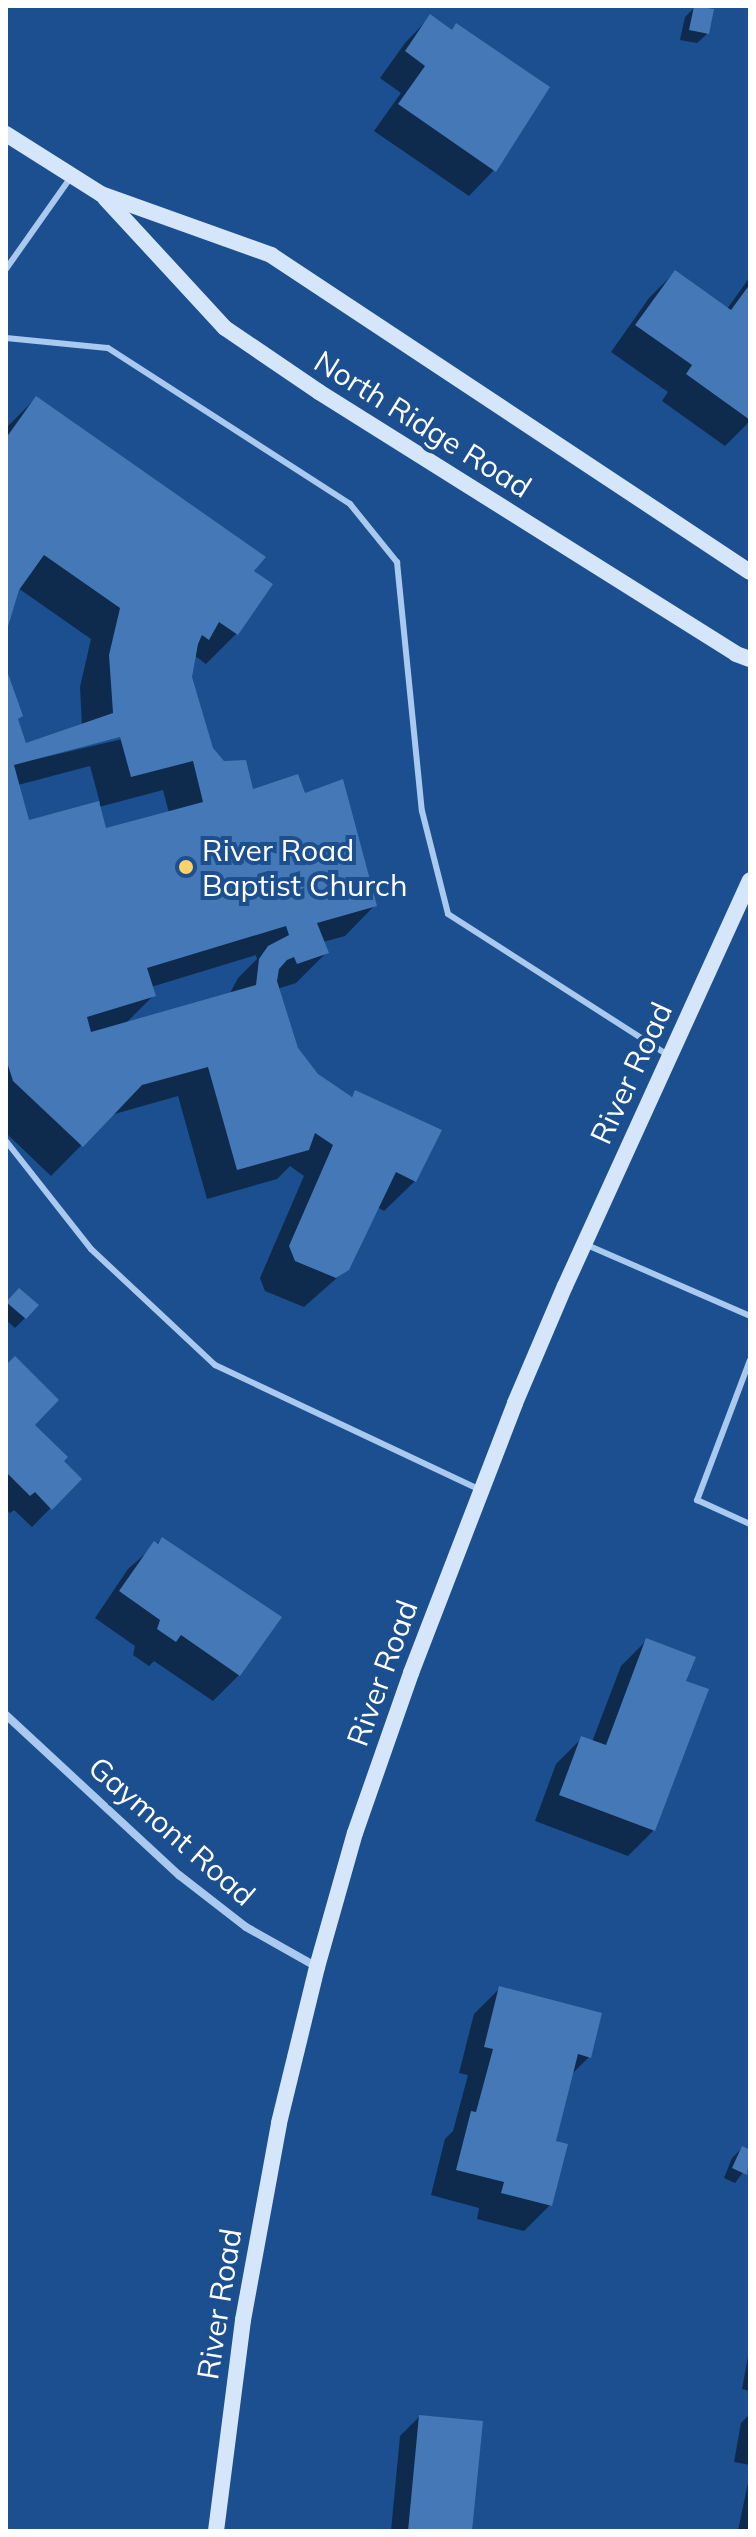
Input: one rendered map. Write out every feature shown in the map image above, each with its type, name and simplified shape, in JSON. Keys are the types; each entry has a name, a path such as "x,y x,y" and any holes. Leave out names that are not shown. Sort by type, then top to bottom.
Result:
{"main road":[{"name":"North Ridge Road","path":"6,134 101,194 271,255 750,572"},
{"name":"North Ridge Road","path":"101,194 225,328 332,401 736,654 750,659"},
{"name":"River Road","path":"216,2531 243,2320 279,2123 317,1967 355,1833 481,1490 584,1244 750,880"}],"street":[{"name":"Gaymont Road","path":"6,1715 179,1875 246,1927 317,1967"}],"lane":[{"path":"6,269 72,175"},
{"path":"6,338 108,348 350,504 397,562 422,811 448,914 670,1056"},
{"path":"6,1141 91,1249 215,1365 481,1490"},
{"path":"584,1244 750,1316"},
{"path":"750,1360 697,1500 750,1524"}],"building":[{"path":"694,6 714,9 709,34 689,30"},
{"path":"430,14 452,30 456,23 550,87 496,172 398,104 425,66 405,51"},
{"path":"675,270 731,310 750,284 750,420 686,374 692,365 635,325"},
{"name":"River Road Baptist Church","path":"36,396 266,557 254,571 273,584 238,635 219,622 209,640 202,635 198,644 192,677 213,748 224,761 246,760 253,789 298,774 305,793 343,779 377,906 317,923 329,953 297,964 294,957 287,960 279,969 277,981 298,1048 318,1074 352,1097 355,1090 442,1130 416,1182 396,1172 349,1270 336,1278 295,1261 289,1246 333,1145 315,1133 309,1150 237,1170 208,1067 142,1085 83,1147 13,1081 6,1059 6,668 23,716 18,719 26,743 113,713 109,655 120,608 44,555 19,590 6,633 6,438","holes":["120,737 131,777 193,761 203,802 106,828 99,801 29,820 14,765","286,926 289,935 268,946 259,959 256,985 91,1032 87,1017 156,996 147,968"]},
{"path":"19,1288 39,1305 26,1319 6,1302"},
{"path":"15,1356 59,1400 35,1425 68,1457 64,1461 82,1479 52,1510 35,1492 30,1496 6,1472 6,1365"},
{"path":"162,1537 282,1617 240,1676 181,1635 176,1642 157,1629 160,1620 119,1591 154,1541 158,1544"},
{"path":"646,1638 696,1657 686,1681 709,1689 655,1831 559,1795 581,1736 606,1745"},
{"path":"499,1986 602,2013 591,2058 578,2054 556,2141 568,2144 552,2206 501,2193 504,2182 456,2170 471,2111 476,2112 493,2049 484,2047"},
{"path":"742,2146 750,2150 747,2175 732,2168"},
{"path":"419,2415 483,2421 472,2531 408,2531"}],"place":[{"name":"River Road Baptist Church","path":"186,867"}]}
